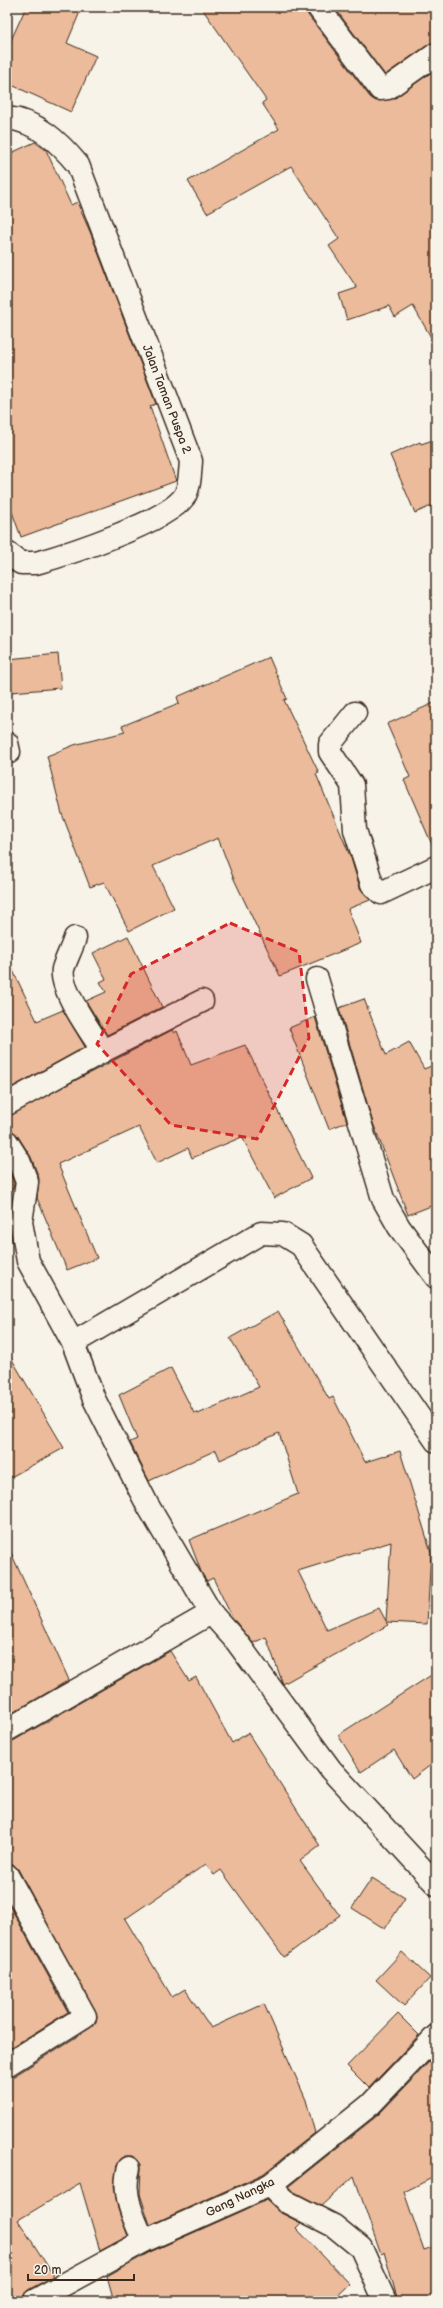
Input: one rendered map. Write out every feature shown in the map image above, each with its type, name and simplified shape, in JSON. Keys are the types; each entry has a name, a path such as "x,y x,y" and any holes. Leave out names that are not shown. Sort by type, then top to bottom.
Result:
{"street":[{"path":"318,7 380,89 388,88 436,54"},
{"name":"Jalan Taman Puspa 2","path":"7,118 34,125 62,145 78,164 191,462 188,486 184,497 173,509 136,527 36,563 21,563 7,553"},
{"path":"354,713 330,744 330,752 352,785 355,830 372,884 381,893 436,867"},
{"path":"75,938 63,970 63,980 86,1025 104,1051"},
{"path":"317,979 384,1199 399,1227 436,1277"},
{"path":"7,1104 104,1051 202,1001"},
{"path":"7,1142 19,1161 28,1182 21,1222 28,1261 73,1343 94,1399 147,1504 211,1613 237,1642 331,1770 436,1884"},
{"path":"73,1343 260,1233 282,1234 301,1245 436,1441"},
{"path":"7,1730 211,1613"},
{"path":"7,1875 85,2016 7,2065"},
{"name":"Gang Nangka","path":"34,2301 144,2241 270,2185 370,2105 436,2036"},
{"path":"129,2168 126,2178 128,2196 134,2220 144,2241"},
{"path":"270,2185 286,2202 334,2226 361,2248 385,2301"}],"highlighted area":[{"path":"230,923 299,952 309,1038 257,1139 171,1125 97,1044 131,974"}],"building":[{"path":"26,7 82,7 67,43 96,56 71,112 7,83 7,49"},
{"path":"201,7 306,7 308,15 370,97 376,101 395,98 436,69 436,346 413,306 395,317 389,306 347,320 339,294 357,288 329,246 339,239 291,166 207,213 188,181 279,129 262,103 266,100"},
{"path":"334,7 436,7 436,42 429,44 385,75"},
{"path":"35,142 46,150 71,205 77,202 91,234 156,404 150,406 176,481 21,537 7,498 7,155"},
{"path":"436,439 436,504 415,513 390,455 420,442 421,444"},
{"path":"58,654 61,688 11,692 8,659"},
{"path":"269,657 287,699 284,700 319,773 316,774 351,858 360,888 370,900 348,909 361,943 280,976 233,877 218,838 153,866 174,908 129,931 104,882 90,887 62,814 47,756 74,745 125,732 122,726 179,703 177,697"},
{"path":"436,702 436,854 404,780 410,777 387,724"},
{"path":"128,936 162,1007 107,1035 86,1001 106,992 100,982 106,979 93,953"},
{"path":"7,958 37,1021 63,1010 85,1047 7,1090"},
{"path":"364,999 386,1055 409,1042 424,1069 436,1064 436,1204 408,1215 373,1123 339,1008"},
{"path":"315,1017 347,1122 329,1129 289,1028"},
{"path":"172,1030 174,1033 177,1031 191,1065 245,1045 311,1178 274,1198 242,1137 192,1158 188,1148 157,1163 139,1127 58,1164 97,1258 67,1270 37,1198 39,1178 31,1157 17,1135 7,1130 7,1116"},
{"path":"7,1165 14,1183 13,1189 7,1193"},
{"path":"278,1311 329,1399 333,1397 365,1462 400,1451 431,1552 427,1624 386,1622 388,1625 283,1684 266,1637 253,1643 232,1617 213,1578 207,1581 202,1574 189,1540 298,1494 279,1433 220,1460 216,1450 149,1481 130,1442 137,1439 119,1395 171,1368 194,1413 197,1412 198,1414 259,1387 230,1338","holes":["391,1542 386,1621 379,1608 327,1630 298,1571"]},
{"path":"7,1351 64,1448 7,1479"},
{"path":"7,1544 69,1680 7,1716"},
{"path":"170,1651 189,1681 196,1677 232,1743 248,1733 320,1846 300,1861 340,1916 284,1957 221,1870 214,1875 206,1864 125,1919 172,1997 185,1989 211,2028 264,2004 306,2100 315,2133 263,2174 150,2225 140,2194 141,2164 132,2156 125,2156 117,2165 114,2186 118,2209 128,2236 100,2251 80,2183 18,2220 54,2276 28,2290 23,2295 22,2301 18,2301 7,2289 7,2077 14,2076 92,2027 96,2022 97,2016 18,1869 13,1864 7,1863 7,1742 13,1741"},
{"path":"436,1672 436,1761 412,1779 394,1750 361,1772 338,1735"},
{"path":"372,1878 405,1898 385,1929 352,1908"},
{"path":"7,1901 68,2012 7,2050"},
{"path":"402,1952 430,1978 404,2006 376,1980"},
{"path":"398,2014 419,2035 369,2088 347,2066"},
{"path":"431,2060 436,2066 436,2176 404,2192 424,2250 436,2246 436,2301 398,2301 384,2252 381,2255 354,2176 321,2206 294,2192 289,2186 378,2115"},
{"path":"267,2200 281,2213 301,2223 296,2228 350,2284 332,2301 114,2301 107,2276 150,2252"}]}
